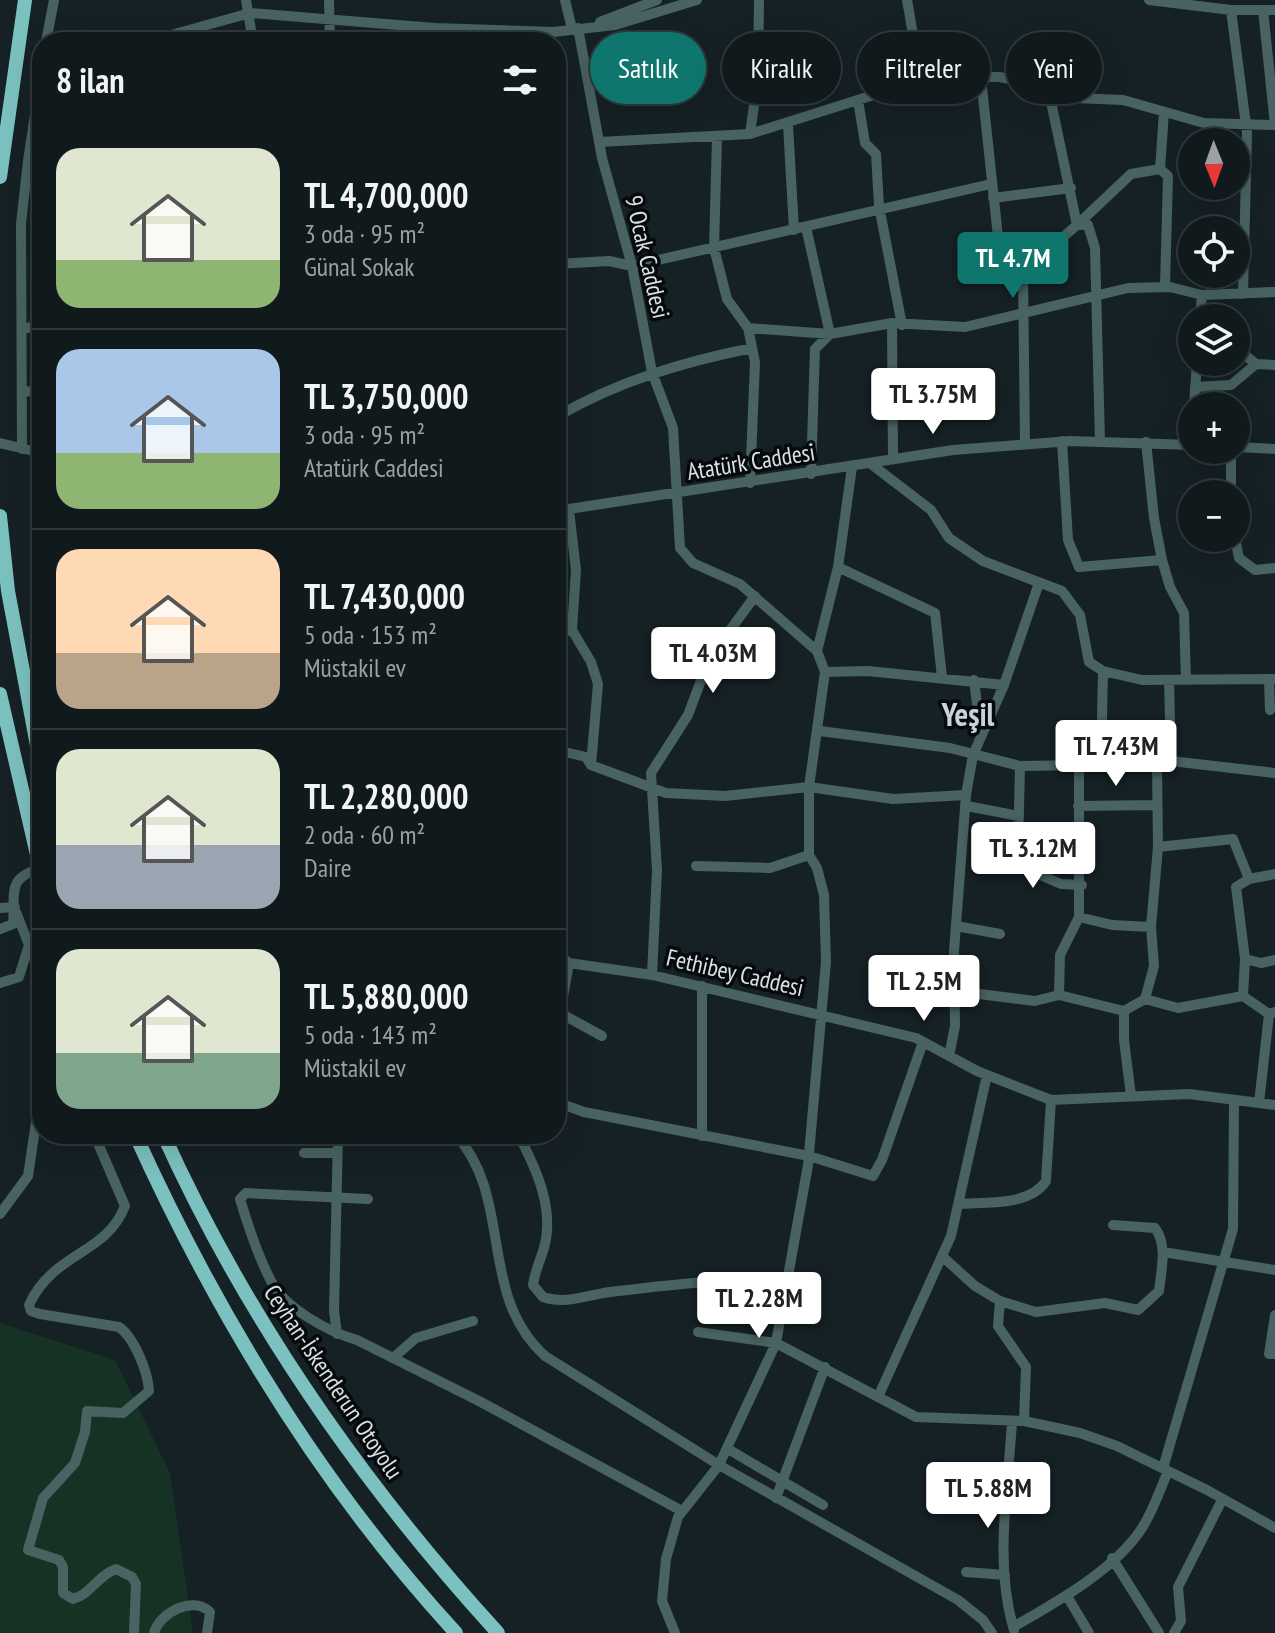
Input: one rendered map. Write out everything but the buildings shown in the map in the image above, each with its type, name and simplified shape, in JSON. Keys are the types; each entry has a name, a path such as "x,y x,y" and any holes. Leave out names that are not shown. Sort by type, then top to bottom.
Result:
{"highway":[{"path":"0,177 25,0"},
{"path":"0,516 8,591 32,719"},
{"path":"0,694 32,828"},
{"name":"Ceyhan-İskenderun Otoyolu","path":"140,1144 184,1235 268,1388 368,1530 456,1633"},
{"name":"Ceyhan-İskenderun Otoyolu","path":"168,1144 206,1223 295,1371 392,1508 498,1633"}],"street":[{"path":"48,32 54,0"},
{"path":"246,0 252,32"},
{"path":"329,0 330,32"},
{"name":"9 Ocak Caddesi","path":"565,0 575,29 599,142 632,266 652,372 673,428 680,548 687,559 740,584 755,596"},
{"path":"590,26 657,0"},
{"path":"534,32 615,25 697,0"},
{"path":"750,134 758,77 759,0"},
{"path":"907,0 913,32"},
{"path":"1102,99 1123,100 1204,123 1275,125 1269,10 1231,10 1149,0"},
{"path":"1231,10 1245,123 1243,294"},
{"path":"182,32 250,13 445,32"},
{"path":"599,142 750,134 788,125 857,100"},
{"path":"859,104 865,143 876,154 879,206 897,324 893,459"},
{"path":"983,104 998,237 1023,272 1025,444"},
{"path":"1052,104 1077,225"},
{"path":"1160,169 1164,112"},
{"path":"788,125 794,230"},
{"path":"22,449 21,224 32,134"},
{"path":"717,138 714,248 727,299 748,328 755,362 750,483"},
{"path":"28,161 32,158"},
{"path":"1023,272 1131,174 1160,169"},
{"path":"1160,169 1168,176 1169,189 1165,287"},
{"path":"566,263 609,261 632,266 794,230 879,206 991,184"},
{"path":"993,198 1071,188"},
{"path":"1077,225 1088,225 1095,248 1100,441"},
{"path":"806,227 830,334"},
{"path":"748,328 830,334 897,324 965,327 1128,288 1165,287 1202,295 1275,292"},
{"path":"1201,304 1202,295"},
{"path":"22,329 32,327"},
{"path":"811,474 815,349 830,334"},
{"path":"566,411 652,372 752,348"},
{"path":"1250,359 1256,364 1275,365"},
{"path":"1195,387 1231,385 1256,364"},
{"path":"1195,392 1196,376"},
{"path":"23,392 32,391"},
{"path":"1062,441 1068,540 1079,567 1162,560"},
{"name":"Atatürk Caddesi","path":"566,510 893,459 1025,444 1100,441 1178,444"},
{"path":"1146,442 1162,560 1170,587 1184,613 1186,680"},
{"path":"0,443 32,451"},
{"path":"1250,448 1275,449"},
{"path":"871,464 931,510 949,538 983,561 1062,591 1080,615 1089,662 1103,671 1142,680 1272,679 1270,710"},
{"path":"817,651 838,567 852,467"},
{"path":"569,510 576,570 572,630 591,662 598,684 591,765"},
{"path":"1238,552 1239,558 1255,570 1275,568"},
{"path":"838,567 935,613 942,677"},
{"path":"949,1056 955,1026 956,926 973,755 1004,685 1039,583"},
{"path":"652,975 657,870 651,773 688,715 709,659 755,596 817,651 825,672 820,731 809,787 809,855 817,868 824,895 826,962 823,1014 809,1156 776,1343 728,1449 682,1511 666,1559 662,1601 675,1633"},
{"path":"566,631 572,630"},
{"path":"825,672 868,671 1004,685"},
{"path":"1101,765 1103,671"},
{"path":"974,680 981,738"},
{"path":"1169,680 1171,761"},
{"path":"820,731 950,748 1020,766 1079,767 1171,761 1275,773"},
{"path":"566,752 586,757 591,765 651,791 725,796 809,787 893,799 967,800 1019,816"},
{"path":"1145,999 1154,966 1151,927 1158,847 1155,805 1157,764"},
{"path":"1020,766 1018,850 1024,868 1061,884 1082,885"},
{"path":"1059,995 1060,955 1079,917 1082,885 1079,767"},
{"path":"1078,806 1155,805"},
{"path":"1158,847 1233,839 1249,879"},
{"path":"696,866 770,868 809,855"},
{"path":"0,929 13,924 15,884 23,873 32,870"},
{"path":"1243,996 1245,959 1236,887 1249,879 1275,874"},
{"path":"0,908 15,907"},
{"path":"15,907 32,957"},
{"path":"1079,917 1112,925 1151,927"},
{"path":"956,926 1000,934"},
{"path":"0,983 19,977 28,948"},
{"path":"1245,959 1261,963 1275,960"},
{"name":"Fethibey Caddesi","path":"566,961 702,986 823,1014 923,1042 987,1075 1051,1100 1189,1094 1275,1105"},
{"path":"566,980 569,963"},
{"path":"702,986 702,1136"},
{"path":"955,991 1035,1001 1059,995 1124,1011 1145,999 1178,1008 1243,996 1272,1013 1259,1103"},
{"path":"1124,1011 1131,1096"},
{"path":"566,1016 602,1036"},
{"path":"566,1106 584,1112 809,1156 873,1176 923,1042"},
{"path":"878,1397 943,1257 960,1204 974,1121 987,1075"},
{"path":"960,1204 1023,1198 1042,1188 1046,1181 1051,1100"},
{"path":"1012,1422 1004,1546 1005,1575 1014,1630 1067,1596 1143,1527 1166,1470 1233,1229 1234,1100"},
{"path":"0,1214 28,1176 33,1144"},
{"path":"98,1144 125,1206 120,1219 107,1235 47,1274 29,1305 31,1311 40,1314 119,1327 128,1333 148,1377 149,1391 123,1413 87,1411 85,1432 75,1463 43,1498 28,1543 32,1553 59,1560 66,1597 82,1596 103,1573 116,1569 132,1577 136,1584 134,1633"},
{"path":"337,1144 334,1311 337,1334"},
{"path":"463,1144 477,1163 505,1292 517,1324 529,1342 545,1356 719,1465 958,1600 983,1620 992,1633"},
{"path":"523,1144 540,1179 544,1199 546,1232 533,1285 543,1297 567,1301 610,1292 752,1279 785,1283"},
{"path":"304,1153 337,1153"},
{"path":"368,1199 246,1193 240,1199 271,1283 285,1299 337,1334 393,1358 682,1511"},
{"path":"943,1257 975,1286 1000,1301 1036,1312 1105,1303 1138,1310 1159,1291 1163,1252 1160,1235 1155,1228 1113,1225"},
{"path":"1163,1252 1275,1270"},
{"path":"1000,1301 996,1314 998,1326 1026,1367 1024,1421"},
{"path":"1275,1315 1269,1354 1275,1354"},
{"path":"393,1358 416,1338 473,1321"},
{"path":"698,1332 776,1343 916,1417 1024,1421 1080,1433 1166,1470 1275,1528"},
{"path":"776,1498 825,1367"},
{"path":"728,1449 823,1505"},
{"path":"1174,1633 1181,1621 1178,1587 1222,1500"},
{"path":"1112,1558 1159,1633"},
{"path":"966,1572 1005,1575"},
{"path":"1067,1596 1089,1633"},
{"path":"154,1633 158,1621 173,1610 196,1605 210,1612 207,1633"}],"green space":[{"path":"0,1323 115,1360 170,1473 193,1633 0,1633"}],"district":[{"name":"Yeşil","path":"968,715"}]}
